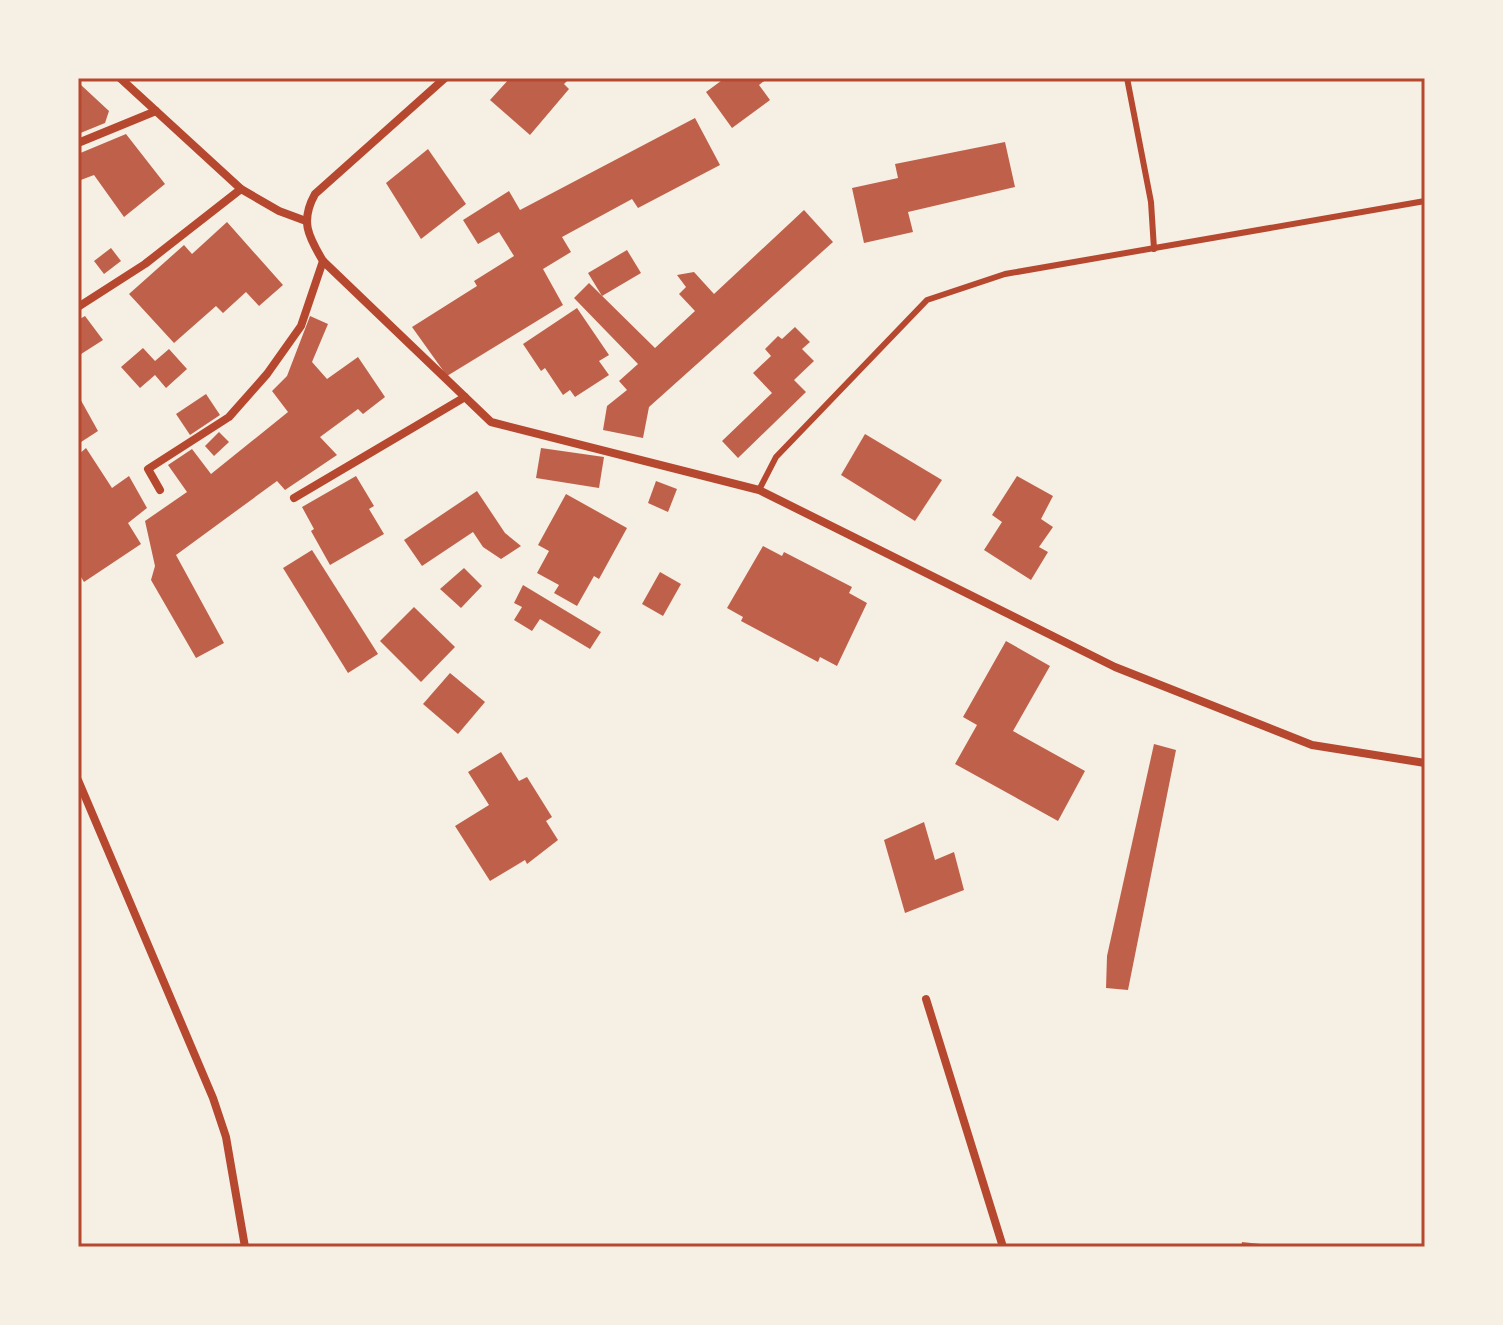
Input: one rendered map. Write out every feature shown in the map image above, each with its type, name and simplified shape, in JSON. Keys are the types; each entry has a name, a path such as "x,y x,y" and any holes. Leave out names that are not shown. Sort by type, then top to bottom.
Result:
{"street":[{"path":"120,78 241,189 279,211 306,221"},
{"path":"445,78 315,194 307,209 306,221 310,239 323,261 491,422 759,490 1115,667 1312,745 1425,763"},
{"path":"78,143 156,111"},
{"path":"78,307 145,264 241,189"},
{"path":"160,490 148,469 229,417 267,374 301,326 323,261"},
{"path":"294,498 465,397"},
{"path":"78,780 213,1098 226,1137 245,1247"},
{"path":"926,999 1003,1247"}],"lane":[{"path":"1127,78 1151,202 1154,249"},
{"path":"759,490 776,457 927,300 1005,274 1425,201"}],"building":[{"path":"510,78 570,78 564,84 569,89 530,135 490,100"},
{"path":"725,78 768,78 759,85 770,100 732,128 706,92"},
{"path":"81,85 109,111 105,123 78,134 78,88"},
{"path":"695,118 720,165 638,208 632,199 562,237 571,252 543,269 563,305 447,376 412,327 477,286 474,281 514,256 499,232 478,244 463,220 509,191 520,210"},
{"path":"126,134 165,184 124,217 94,175 78,181 78,154"},
{"path":"1005,142 1015,187 908,212 913,232 864,243 852,188 898,178 895,164"},
{"path":"428,149 466,204 421,239 386,183"},
{"path":"804,210 833,242 649,407 643,438 603,430 607,406 627,390 619,381 638,364 574,298 589,283 655,348 695,311 679,294 686,287 677,275 694,272 714,294"},
{"path":"227,222 283,285 259,306 246,292 223,313 216,306 174,343 129,294 184,245 192,254"},
{"path":"111,248 121,261 104,274 94,261"},
{"path":"627,250 641,273 602,296 588,273"},
{"path":"577,308 609,355 599,361 609,375 575,397 570,390 563,395 545,368 541,371 523,344"},
{"path":"85,316 103,340 78,356 78,320"},
{"path":"310,316 328,324 312,362 327,379 358,357 385,397 363,414 358,409 320,437 337,455 285,490 277,481 176,555 224,643 196,658 151,580 155,566 145,521 187,492 168,465 192,449 211,474 288,412 272,391 287,376"},
{"path":"795,327 810,342 802,349 814,361 794,380 806,392 738,458 722,441 772,393 753,373 771,356 765,349 778,336 782,339"},
{"path":"143,348 155,361 169,349 187,369 166,388 155,375 140,388 121,367"},
{"path":"206,394 220,415 190,435 176,414"},
{"path":"78,395 98,431 78,444"},
{"path":"219,432 229,442 214,456 205,446"},
{"path":"865,434 942,480 915,521 841,475"},
{"path":"86,448 112,488 129,476 147,508 128,523 141,544 84,582 81,577 78,580 78,455"},
{"path":"541,448 604,457 599,488 536,478"},
{"path":"356,476 374,506 369,509 384,534 330,565 302,507"},
{"path":"1017,476 1053,496 1041,519 1053,527 1039,547 1048,552 1031,580 984,550 1002,522 992,515"},
{"path":"656,481 677,489 668,512 648,503"},
{"path":"477,491 505,533 521,546 501,559 483,547 473,532 422,566 404,540"},
{"path":"566,494 627,528 599,579 594,576 577,606 554,593 559,585 537,573 549,551 538,545"},
{"path":"763,546 782,556 784,552 852,587 849,593 867,603 837,666 820,657 818,662 741,621 743,617 727,608"},
{"path":"312,550 378,654 348,673 283,568"},
{"path":"464,568 482,586 461,608 440,589"},
{"path":"660,572 681,584 663,616 642,604"},
{"path":"523,585 601,632 590,649 540,619 532,631 514,620 522,607 514,603"},
{"path":"414,607 455,647 421,682 380,641"},
{"path":"1006,641 1050,666 1013,731 1085,771 1058,821 955,764 977,725 963,717"},
{"path":"450,673 485,702 458,734 423,704"},
{"path":"1154,744 1176,750 1128,990 1106,988 1107,956"},
{"path":"501,752 519,781 527,777 552,817 546,821 558,840 527,864 525,860 490,881 455,826 489,805 468,772"},
{"path":"924,822 935,860 954,852 964,890 905,913 884,840"},
{"path":"1242,1242 1270,1245 1270,1247 1241,1247"}]}
